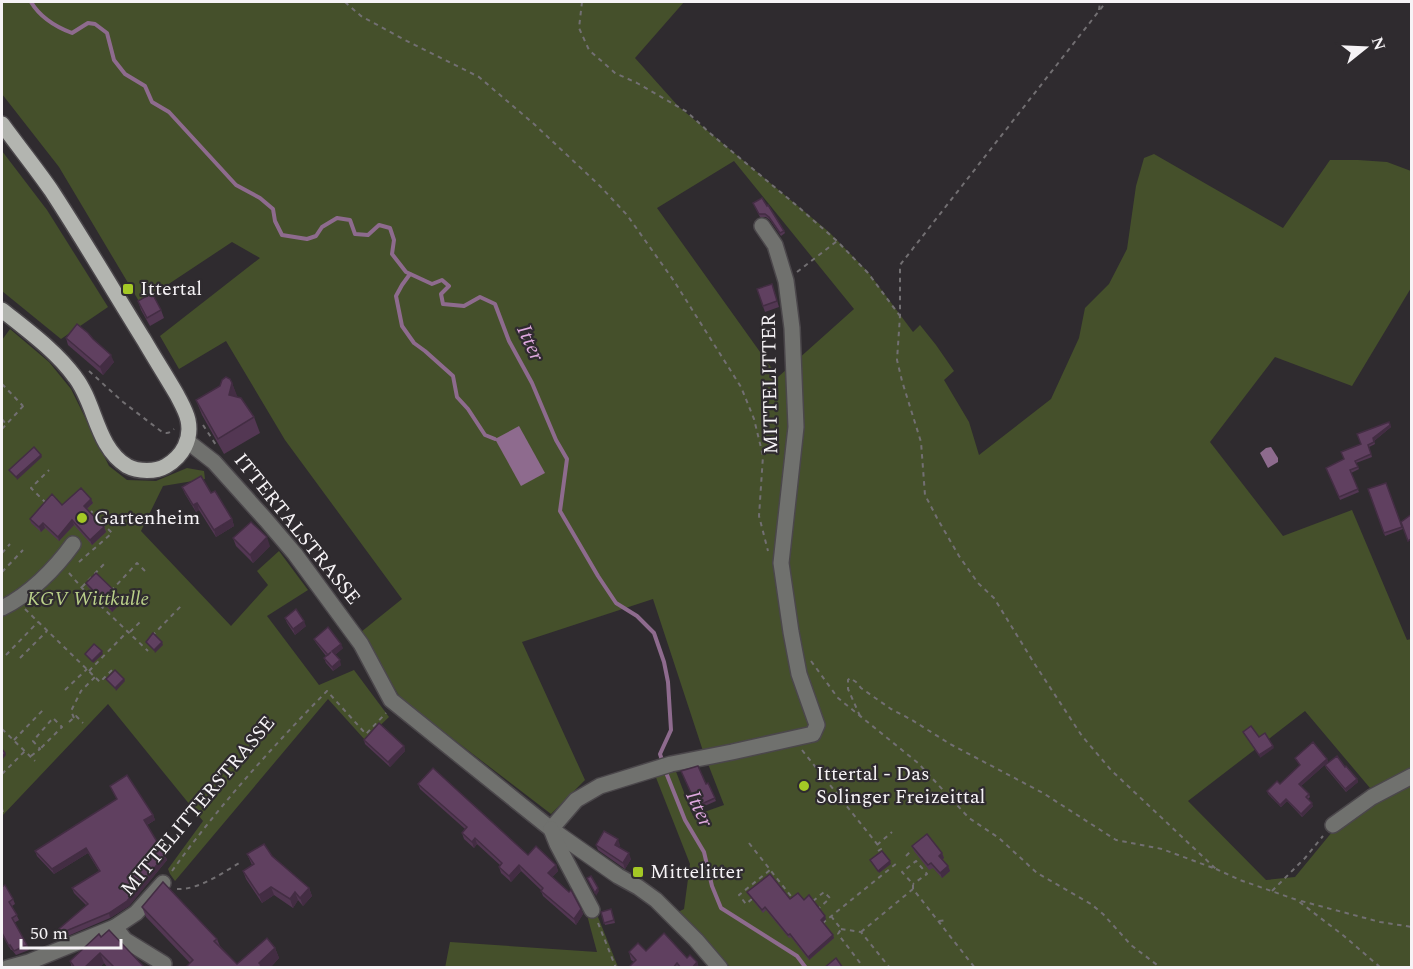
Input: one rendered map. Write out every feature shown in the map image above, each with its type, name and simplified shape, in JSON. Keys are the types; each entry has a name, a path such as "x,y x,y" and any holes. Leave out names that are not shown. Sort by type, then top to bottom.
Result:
{"main road":[{"path":"2,124 49,188 99,266 185,410 189,431 184,449 178,457 164,467 140,471 128,466 113,454 76,378 60,358 2,310"}],"street":[{"path":"762,226 775,245 786,281"},
{"name":"MITTELITTER","path":"551,829 576,800 600,786 671,764 813,734 816,729 817,725 799,674 781,563 796,427 792,328 786,281"},
{"name":"ITTERTALSTRASSE","path":"187,441 217,466 296,554 361,644 392,700 551,829 656,900 720,968"},
{"path":"2,608 16,601 60,562 72,544"},
{"path":"1333,825 1372,797 1412,776"},
{"path":"551,829 592,910"},
{"name":"MITTELITTERSTRASSE","path":"4,967 29,962 115,927 136,913 163,883"},
{"path":"115,927 125,940 165,964"}],"path":[{"path":"345,2 362,16 403,39 479,77 534,124 600,186 627,215 674,281 741,387 763,456 759,516 770,558"},
{"path":"582,2 579,28 589,50 615,73 687,112 837,241 868,273 900,316"},
{"path":"1099,10 1100,2"},
{"path":"1106,2 900,265 897,360 921,442 925,495 959,556 978,583 994,598 1082,736 1111,770 1216,869"},
{"path":"786,281 837,241"},
{"path":"85,367 123,402 162,432 171,432 175,427"},
{"path":"2,384 23,406"},
{"path":"2,429 26,403"},
{"path":"2,419 6,424"},
{"path":"201,421 220,451"},
{"path":"45,503 31,488 49,470"},
{"path":"76,564 112,533 91,511"},
{"path":"2,553 10,544"},
{"path":"2,572 23,550"},
{"path":"82,588 107,561"},
{"path":"60,562 82,588 148,651"},
{"path":"106,596 136,563 146,572"},
{"path":"16,601 100,682 112,670 115,673"},
{"path":"150,638 181,606"},
{"path":"6,655 38,622"},
{"path":"65,690 140,622"},
{"path":"20,658 47,631"},
{"path":"810,660 838,698 918,763 969,818 999,838 1037,873 1103,914 1131,945 1161,968"},
{"path":"74,718 71,711 81,691 95,677"},
{"path":"860,716 848,689 850,678 891,709 950,744 1043,793 1116,840 1162,849 1298,900 1380,922 1412,927"},
{"name":"MITTELITTERSTRASSE","path":"163,883 229,798 327,691 366,734 390,709"},
{"path":"14,740 43,710"},
{"path":"69,722 76,716 83,723"},
{"path":"31,756 40,749 62,727 53,718 33,741 40,749"},
{"path":"2,729 35,761"},
{"path":"799,746 881,849 878,851"},
{"path":"2,774 25,751"},
{"path":"1272,891 1305,858 1333,825"},
{"path":"877,845 892,832"},
{"path":"749,843 796,902"},
{"path":"906,856 911,851"},
{"path":"913,884 927,874 916,861 902,872 975,968"},
{"path":"163,883 175,889 193,887 241,862"},
{"path":"820,916 824,922 897,863"},
{"path":"752,899 746,904 740,895 770,870"},
{"path":"861,932 913,889"},
{"path":"810,904 825,892 830,898 816,911"},
{"path":"1298,900 1381,968"},
{"path":"592,910 616,968"},
{"path":"831,916 841,929 861,932 890,968"},
{"path":"939,921 947,920"},
{"path":"841,929 838,934 864,968"}],"green space":[{"path":"2,2 684,2 635,58 679,107 829,232 868,272 913,332 920,325 954,371 944,380 969,422 979,455 1051,399 1079,338 1085,308 1109,284 1127,249 1136,186 1144,158 1154,154 1283,228 1330,160 1387,162 1411,171 1411,288 1352,386 1275,357 1210,442 1283,536 1352,510 1407,640 1411,639 1411,769 1370,788 1305,711 1188,801 1266,880 1295,877 1337,826 1411,781 1411,967 730,967 678,912 684,909 690,864 655,775 675,769 693,816 724,805 703,751 653,599 522,642 585,780 551,814 401,699 361,632 402,599 285,440 226,341 179,369 160,336 260,258 232,242 140,303 59,167 2,94","holes":["734,161 854,309 778,377 657,208"]},
{"path":"2,151 47,210 108,307 61,339 2,291"},
{"name":"KGV Wittkulle","path":"10,329 49,362 71,389 109,466 127,480 156,481 187,468 204,471 205,479 163,486 141,531 231,626 268,585 257,571 279,551 308,590 267,616 319,685 354,670 389,717 365,740 328,699 175,881 168,869 203,821 108,704 2,816 2,340"},
{"path":"596,912 618,967 445,968 450,942 597,952 587,915"}],"shaded area":[{"path":"519,426 545,473 521,486 495,439"},
{"path":"1271,447 1278,462 1268,468 1260,453"}],"building":[{"path":"762,198 784,231 780,233 769,217 759,214 753,203"},
{"path":"772,284 777,301 763,306 757,289"},
{"path":"152,293 161,310 147,318 138,301"},
{"path":"77,324 111,355 100,367 66,338"},
{"path":"226,377 232,383 229,395 241,398 254,417 218,439 196,400 220,386"},
{"path":"1389,422 1390,425 1373,438 1374,442 1368,445 1371,454 1355,461 1358,467 1350,470 1358,489 1339,497 1326,468 1344,459 1341,452 1361,444 1357,434"},
{"path":"34,447 41,455 16,477 9,470"},
{"path":"201,476 211,493 215,491 232,519 214,530 197,503 193,505 182,487"},
{"path":"1386,483 1402,527 1384,533 1368,489"},
{"path":"81,488 91,499 84,506 104,527 90,540 72,520 58,537 43,523 39,527 30,519 52,494 62,505"},
{"path":"1412,514 1412,538 1408,541 1401,522"},
{"path":"251,522 267,537 250,555 233,538"},
{"path":"96,573 122,598 111,609 86,583"},
{"path":"296,609 304,621 293,629 285,618"},
{"path":"328,627 341,644 332,651 340,660 332,667 324,658 328,655 314,639"},
{"path":"153,633 162,642 154,650 146,642"},
{"path":"94,644 102,651 92,661 85,654"},
{"path":"115,670 124,679 115,688 106,679"},
{"path":"379,723 404,746 388,762 364,740"},
{"path":"1251,726 1259,737 1265,733 1273,746 1259,755 1243,732"},
{"path":"1313,742 1327,759 1299,784 1309,794 1306,797 1312,803 1301,814 1286,799 1280,805 1267,791 1277,781 1280,784 1300,765 1295,758"},
{"path":"1337,756 1357,779 1345,789 1325,765"},
{"path":"698,766 715,798 697,806 681,771"},
{"path":"433,768 528,855 536,846 556,865 548,873 569,892 571,890 581,909 574,919 541,891 543,888 519,865 509,876 499,867 502,863 475,838 472,842 462,833 467,827 418,784"},
{"path":"127,775 153,815 144,820 165,855 127,901 109,913 54,936 53,934 88,904 72,888 100,871 86,848 52,869 35,851 117,799 110,786"},
{"path":"604,831 618,839 615,845 629,853 623,863 596,845"},
{"path":"927,834 942,853 939,856 948,866 940,873 931,863 928,865 912,846"},
{"path":"264,844 272,856 309,888 300,898 295,892 290,899 271,887 259,895 243,871 254,864 247,854"},
{"path":"882,851 890,861 878,871 870,860"},
{"path":"770,874 790,899 798,893 804,900 809,895 825,916 821,920 833,935 808,957 765,907 762,910 747,892"},
{"path":"591,876 598,888 595,893 587,878"},
{"path":"163,882 217,939 214,941 237,964 267,938 275,948 259,963 261,965 259,968 185,968 193,960 142,907"},
{"path":"5,885 13,899 9,902 17,915 12,918 27,945 14,951 2,933 2,887"},
{"path":"611,909 614,920 604,923 601,912"},
{"path":"109,930 145,968 115,968 100,953 84,968 75,968 70,961 99,934 101,937"},
{"path":"664,933 687,958 690,955 697,962 692,968 681,968 677,963 673,968 629,967 636,960 629,952 638,943 646,951"},
{"path":"836,958 843,968 824,968"}],"waterway":[{"name":"Itter","path":"31,2 44,17 66,31 72,33 88,23 95,24 107,33 114,60 125,74 145,86 152,102 169,112 236,185 260,198 273,209 275,221 282,235 307,239 316,236 322,227 337,218 350,220 355,234 368,235 379,225 390,228 394,240 392,254 406,272 432,284 442,280 449,286 441,294 443,304 464,306 480,297 495,304 509,341 532,383 556,440 567,459 560,511 616,603 637,616 654,633 668,682 671,730 660,754 663,763"},
{"path":"410,274 396,296 402,326 414,343 453,376 457,397 485,435 495,439"},
{"name":"Itter","path":"665,770 685,820 704,852 712,886 721,908 797,956 806,968"}],"place":[{"name":"Ittertal","path":"128,289"},
{"name":"Gartenheim","path":"82,518"},
{"name":"Ittertal - Das Solinger Freizeittal","path":"804,786"},
{"name":"Mittelitter","path":"638,872"}]}
